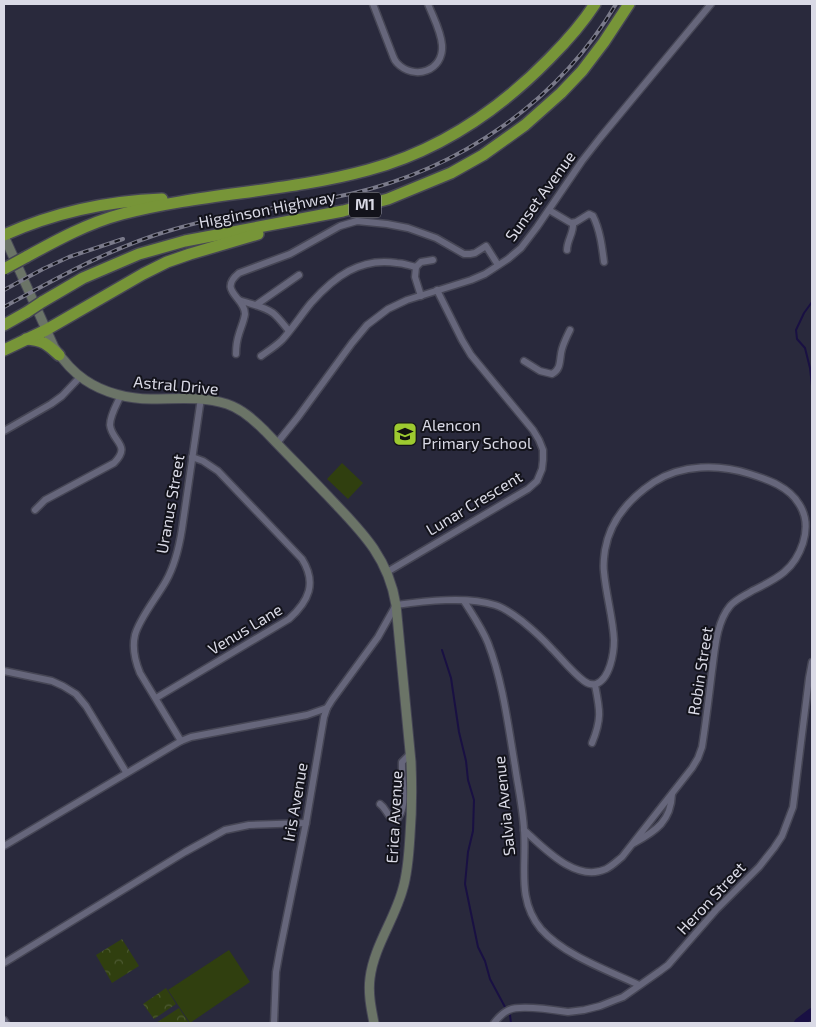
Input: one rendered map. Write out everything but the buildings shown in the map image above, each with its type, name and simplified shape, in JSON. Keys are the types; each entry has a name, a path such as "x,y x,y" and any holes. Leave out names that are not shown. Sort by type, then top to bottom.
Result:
{"highway":[{"name":"Higginson Highway","path":"4,269 68,234 121,214 152,207 323,180 369,170 420,152 477,120 531,78 580,26 595,4"},
{"name":"Higginson Highway","path":"4,325 83,278 163,246 343,211 388,199 451,173 483,155 525,125 561,93 582,71 629,4"},
{"path":"4,236 18,228 87,208 154,200 210,198"},
{"path":"4,350 46,330 167,262 233,241 343,211"},
{"path":"4,223 10,227 18,228"},
{"path":"26,340 43,342 59,355"}],"street":[{"path":"373,4 393,56 398,64 419,72 433,67 442,52 440,36 428,4"},
{"name":"Sunset Avenue","path":"277,443 352,343 367,326 388,309 407,300 485,274 521,248 600,138 711,4"},
{"path":"549,210 573,223"},
{"path":"573,223 588,214 593,216 602,242 604,262"},
{"path":"236,354 239,334 245,316 244,309 231,290 230,284 233,278 239,273 300,250 340,226 356,221 408,228 436,238 464,254 475,253 486,246 498,265"},
{"path":"567,250 574,228 573,223"},
{"name":"Astral Drive","path":"4,236 59,355 80,377 121,395 149,399 201,398 220,402 230,405 258,424 362,531 387,572 396,605"},
{"path":"421,296 415,277 416,267 421,262 433,260"},
{"path":"261,356 281,341 310,304 347,271 356,267 382,262 416,267"},
{"path":"256,305 300,276"},
{"name":"Lunar Crescent","path":"387,572 528,489 537,481 542,469 543,450 533,430 471,354 436,290"},
{"path":"238,300 262,307 275,314 290,331"},
{"path":"524,361 540,371 552,374 557,372 560,366 562,350 570,330"},
{"path":"4,431 51,404 62,396 80,377"},
{"path":"35,510 45,500 114,463 121,455 122,448 110,423 121,395"},
{"name":"Uranus Street","path":"180,741 140,673 135,661 134,647 135,635 167,580 174,563 182,530 201,398"},
{"name":"Venus Lane","path":"156,698 289,619 300,610 306,601 309,591 309,578 302,559 218,471 203,461 192,457"},
{"name":"Robin Street","path":"524,830 567,866 577,870 597,872 605,870 622,857 698,758 702,747 719,627 730,606 736,600 784,574 793,565 805,538 806,524 803,510 798,502 781,486 767,480 721,468 699,467 682,470 661,478 647,486 630,500 611,530 606,548 604,570 614,640 610,668 604,679 595,685"},
{"name":"Salvia Avenue","path":"464,601 483,632 497,672 509,730 524,830 524,892 529,910 540,928 560,946 639,985"},
{"path":"396,605 432,602 483,602 508,611 536,633 585,682 595,685 600,717 598,730 592,743"},
{"name":"Iris Avenue","path":"274,1023 276,972 306,823 324,717 327,708 378,637 396,605"},
{"name":"Erica Avenue","path":"374,1023 369,991 372,964 403,889 407,866 412,801 410,754 396,605"},
{"name":"Heron Street","path":"494,1023 504,1012 510,1009 520,1008 568,1012 600,1006 623,996 668,965 716,910 769,856 782,836 792,807 812,662"},
{"path":"4,671 52,681 76,694 86,706 126,772"},
{"path":"4,846 180,741 191,737 307,715 327,708"},
{"path":"380,804 384,806 391,818 396,820 399,818 403,802 402,762 410,754"},
{"path":"631,845 653,832 660,825 671,806 672,794"},
{"path":"4,963 225,830 249,825 306,823"}],"green space":[{"path":"342,463 363,483 348,499 327,479"},
{"path":"122,939 139,966 112,983 96,955"},
{"path":"229,950 250,982 190,1023 168,990"},
{"path":"166,988 176,1004 154,1019 143,1004"},
{"path":"179,1008 189,1023 156,1023"}],"waterway":[{"path":"812,302 796,330 797,339 805,348 812,386"},
{"path":"442,650 451,678 468,780 474,800 473,831 468,852 465,884 478,947 485,961 490,979 505,1007"},
{"path":"799,1023 812,1013"},
{"path":"510,1015 511,1023"}],"railway":[{"path":"4,307 87,263 152,236 218,218 350,194 391,183 430,168 467,149 535,101 565,72 592,39 616,4"},
{"path":"4,290 69,257 123,239"}],"place":[{"name":"Alencon Primary School","path":"405,434"}]}
